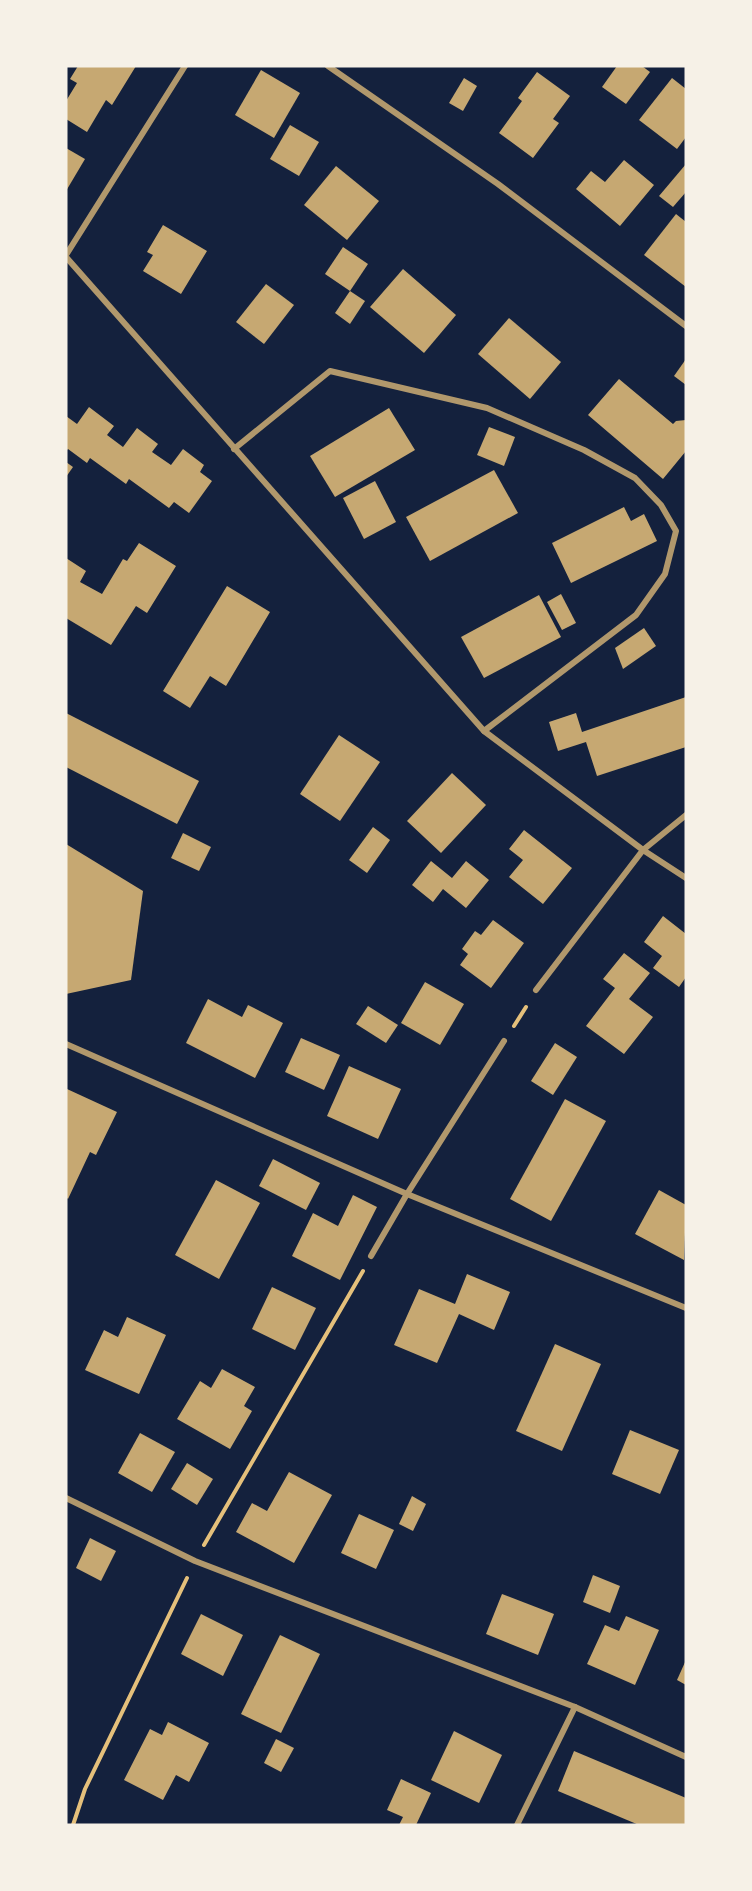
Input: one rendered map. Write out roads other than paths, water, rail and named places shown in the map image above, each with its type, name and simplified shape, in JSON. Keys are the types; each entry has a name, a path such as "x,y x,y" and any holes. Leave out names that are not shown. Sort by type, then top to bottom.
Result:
{"street":[{"path":"186,66 66,256 484,731 643,850 686,878"},
{"path":"328,66 498,184 686,326"},
{"path":"234,449 330,371 487,408 584,450 635,478 661,505 676,531 665,574 636,615 484,731"},
{"path":"537,990 643,850 686,815"},
{"path":"371,1256 407,1194 504,1041"},
{"path":"66,1044 407,1194 686,1308"},
{"path":"66,1498 195,1561 575,1707 686,1757"},
{"path":"517,1825 575,1707"}]}
